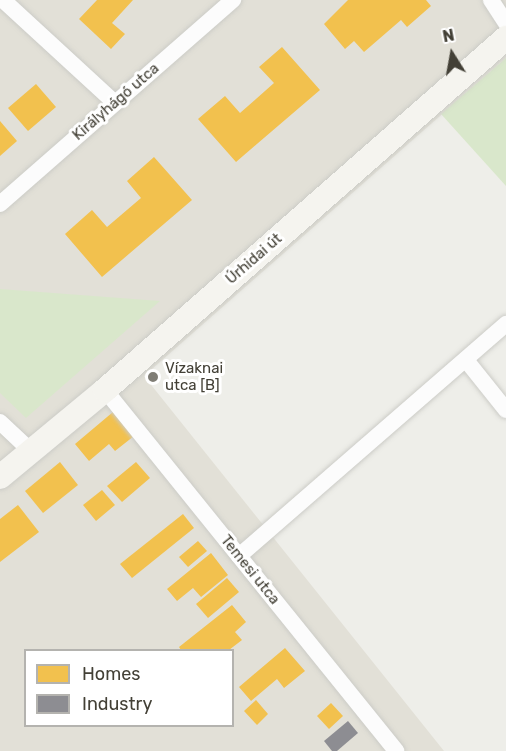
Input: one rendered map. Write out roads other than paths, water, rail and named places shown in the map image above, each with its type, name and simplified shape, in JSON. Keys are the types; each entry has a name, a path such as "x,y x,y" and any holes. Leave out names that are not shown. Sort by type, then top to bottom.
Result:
{"main road":[{"name":"Úrhidai út","path":"0,477 105,390 506,38"}],"street":[{"path":"3,0 115,103"},
{"name":"Királyhágó utca","path":"0,204 233,0"},
{"path":"491,0 506,23"},
{"path":"239,556 506,324"},
{"path":"466,360 506,410"},
{"name":"Temesi utca","path":"105,390 396,751"},
{"path":"0,422 32,452"}],"place":[{"name":"Vízaknai utca [B]","path":"153,377"}]}
